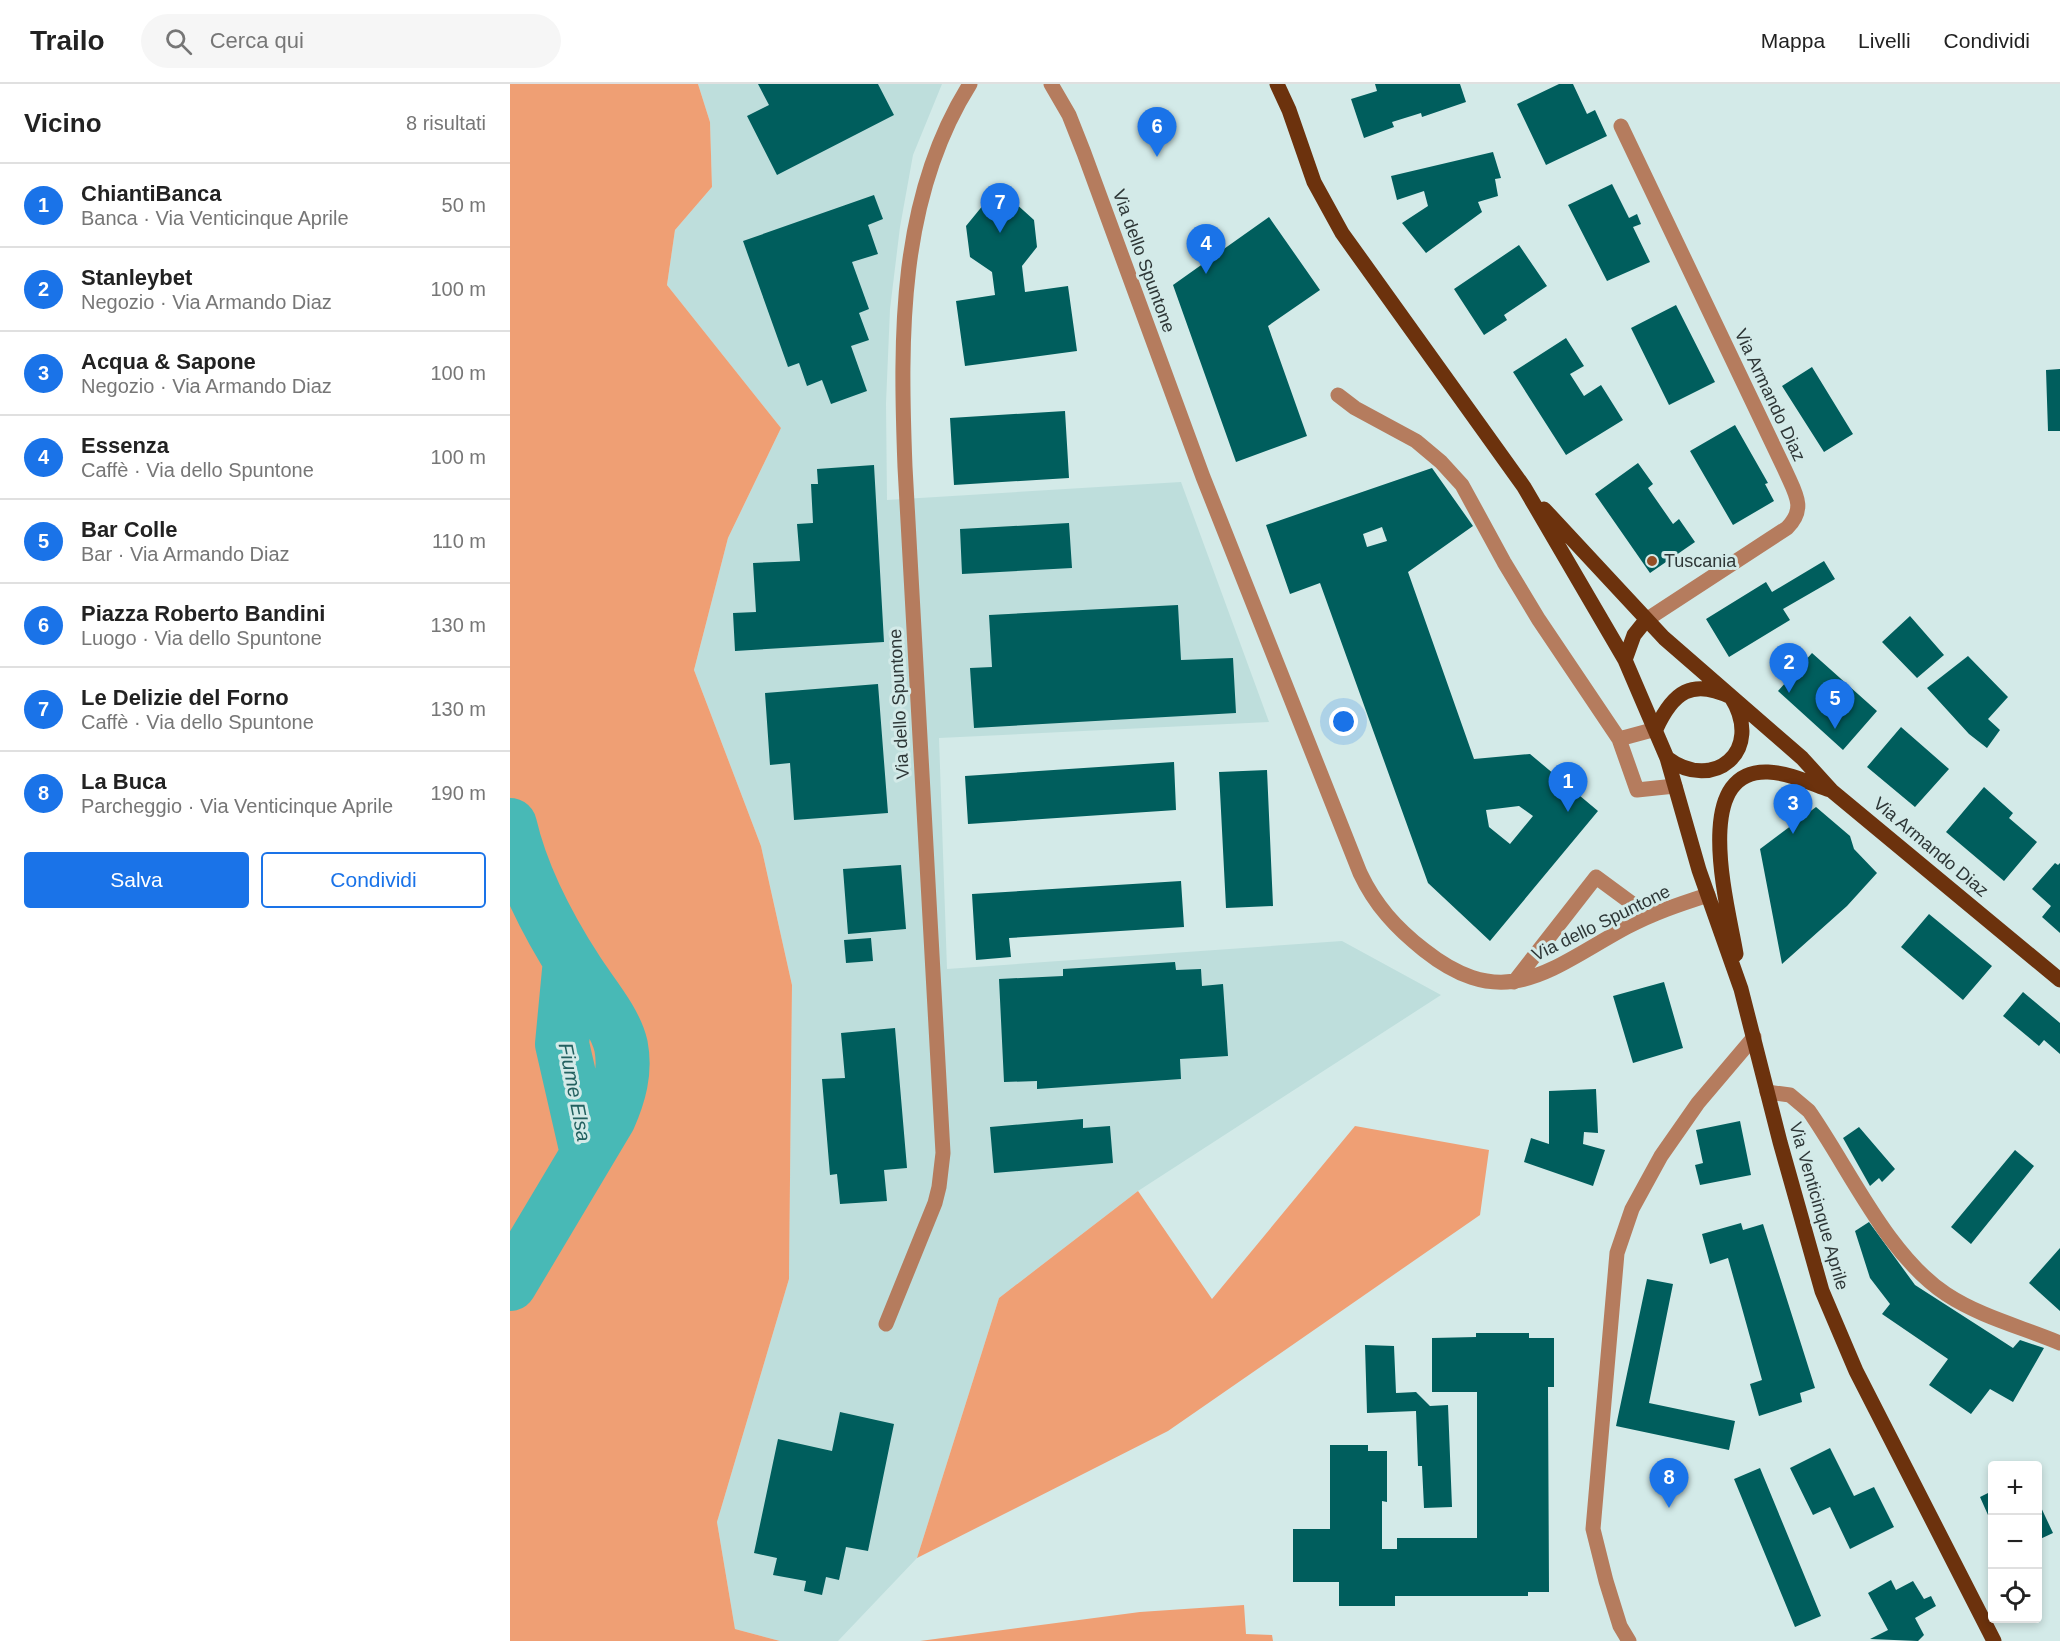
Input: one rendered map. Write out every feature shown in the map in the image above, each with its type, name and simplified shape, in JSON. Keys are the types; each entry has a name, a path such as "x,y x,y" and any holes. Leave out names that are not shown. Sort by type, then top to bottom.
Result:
{"main road":[{"name":"Via Armando Diaz","path":"1276,84 1289,110 1314,182 1342,233 1524,487 1625,660 1667,758"},
{"name":"Via Armando Diaz","path":"1289,84 1289,110"},
{"name":"Via Armando Diaz","path":"1524,487 1646,620 1731,698 1802,758 1832,791 2060,980"},
{"path":"1625,660 1634,635 1646,620"},
{"path":"1656,729 1670,702 1691,689 1704,688 1731,698 1743,721 1743,739 1734,756 1716,768 1698,771 1683,768 1667,758"},
{"name":"Via Venticinque Aprile","path":"1667,758 1708,895 1742,989 1809,1249 1842,1341 1994,1641"},
{"path":"1742,989 1720,849 1719,828 1726,797 1730,789 1743,777 1768,772 1791,776 1832,791"}],"street":[{"name":"Via dello Spuntone","path":"886,1324 934,1203 939,1187 943,1153 905,467 902,374 904,323 911,250 926,182 948,123 970,84"},
{"name":"Via dello Spuntone","path":"1051,84 1072,124 1203,477 1366,886 1391,921 1436,960 1472,978 1494,982 1514,982 1544,974 1649,916 1708,895"},
{"name":"Via Armando Diaz","path":"1620,126 1785,471 1798,508 1797,517 1787,528 1646,620"},
{"path":"1338,395 1355,408 1416,441 1441,462 1462,485 1509,572 1619,739 1637,790 1675,786"},
{"path":"1619,739 1656,729"},
{"path":"1514,982 1596,877 1649,916"},
{"path":"1629,1641 1620,1626 1593,1529 1618,1247 1636,1201 1678,1131 1754,1038"},
{"path":"1767,1092 1790,1095 1809,1111 1889,1235 1921,1275 1946,1295 1976,1311 2060,1343"}],"shaded area":[{"path":"510,84 698,84 710,122 712,187 675,230 667,285 781,428 728,538 694,670 761,846 792,985 789,1279 717,1522 735,1629 780,1641 510,1641"},
{"path":"698,84 942,84 913,155 900,227 890,309 886,403 887,500 1181,482 1269,722 939,738 947,969 1342,941 1441,995 1138,1191 999,1298 917,1558 838,1641 780,1641 735,1629 717,1522 789,1279 792,985 761,846 694,670 728,538 781,428 667,285 675,230 712,187 710,122"},
{"path":"1355,1126 1489,1150 1480,1215 1168,1431 917,1558 999,1298 1138,1191 1212,1299"},
{"path":"1244,1605 1246,1634 1272,1635 1273,1641 920,1641 1140,1612"}],"building":[{"path":"758,84 878,84 894,115 777,175 747,116 769,105"},
{"path":"1375,84 1460,84 1466,102 1422,117 1421,113 1392,122 1394,127 1364,138 1351,99 1377,91"},
{"path":"1559,84 1573,84 1587,114 1595,110 1607,136 1546,165 1517,104"},
{"path":"1493,152 1501,178 1495,179 1498,196 1478,202 1482,212 1426,253 1402,223 1428,206 1424,191 1397,200 1391,176"},
{"path":"1612,184 1629,218 1637,214 1641,224 1633,227 1650,262 1607,281 1568,205"},
{"path":"874,195 883,219 868,225 878,254 852,262 869,309 859,313 869,340 851,346 867,391 831,404 822,380 807,386 799,363 788,367 743,241"},
{"path":"1013,201 1034,220 1037,247 1022,266 1025,292 1068,286 1077,351 965,366 956,301 995,295 992,272 970,257 966,226 984,204"},
{"path":"1269,217 1320,290 1268,326 1307,436 1236,462 1173,285"},
{"path":"1519,245 1547,286 1504,315 1507,320 1484,335 1454,289"},
{"path":"1676,305 1715,382 1669,405 1631,328"},
{"path":"1566,338 1584,366 1570,374 1584,396 1601,385 1623,420 1566,455 1513,372"},
{"path":"1812,367 1853,434 1824,452 1782,386"},
{"path":"2060,369 2060,431 2048,431 2046,370"},
{"path":"1065,411 1069,478 954,485 950,418"},
{"path":"1735,425 1768,483 1765,484 1774,501 1733,525 1690,451"},
{"path":"1638,463 1653,484 1648,488 1673,524 1679,519 1695,542 1650,573 1595,494"},
{"path":"874,465 884,642 735,651 733,613 756,612 753,563 800,561 797,524 813,523 811,484 818,484 817,469"},
{"path":"1432,468 1473,526 1408,572 1474,759 1530,754 1598,811 1490,941 1428,883 1320,583 1290,594 1266,525","holes":["1382,527 1387,541 1367,547 1363,534","1519,806 1533,816 1510,844 1489,827 1486,810"]},
{"path":"1069,523 1072,568 962,574 960,529"},
{"path":"1824,561 1835,579 1783,609 1790,620 1729,657 1706,619 1766,582 1772,592"},
{"path":"1178,605 1181,660 1233,658 1236,713 974,728 970,668 992,667 989,615"},
{"path":"1910,616 1944,655 1917,678 1882,642"},
{"path":"1812,653 1877,711 1843,750 1778,691"},
{"path":"1968,656 2008,697 1988,719 2000,730 1987,748 1969,734 1927,688"},
{"path":"878,684 888,813 794,820 790,763 770,765 765,693"},
{"path":"1901,727 1949,769 1915,807 1867,767"},
{"path":"1174,762 1176,810 968,824 965,776"},
{"path":"1267,770 1273,906 1226,908 1219,772"},
{"path":"1984,787 2013,813 2009,818 2037,842 2004,881 1946,832"},
{"path":"1816,807 1850,836 1854,849 1877,873 1847,906 1782,964 1760,849"},
{"path":"2055,863 2058,865 2060,863 2060,933 2042,917 2051,906 2032,889"},
{"path":"901,865 906,929 848,934 843,869"},
{"path":"1181,881 1184,927 1009,938 1011,957 976,960 972,894"},
{"path":"1929,914 1992,966 1963,1000 1901,947"},
{"path":"871,938 873,961 846,963 844,940"},
{"path":"1175,962 1176,970 1201,969 1202,986 1223,984 1228,1056 1180,1059 1181,1079 1037,1089 1037,1081 1004,1082 999,979 1063,976 1063,969"},
{"path":"1664,982 1683,1048 1633,1063 1613,996"},
{"path":"2023,992 2060,1023 2060,1054 2044,1040 2039,1046 2003,1016"},
{"path":"895,1028 907,1168 884,1170 887,1201 840,1204 837,1174 830,1175 822,1079 845,1078 841,1033"},
{"path":"1596,1089 1598,1133 1584,1132 1583,1144 1605,1150 1593,1186 1524,1162 1531,1138 1549,1144 1549,1091"},
{"path":"1083,1119 1083,1128 1110,1126 1113,1163 994,1173 990,1127"},
{"path":"1740,1121 1751,1175 1700,1185 1695,1165 1703,1163 1696,1130"},
{"path":"1859,1127 1895,1169 1882,1182 1879,1178 1870,1186 1843,1138"},
{"path":"2015,1150 2034,1166 1971,1244 1951,1227"},
{"path":"1869,1222 1915,1285 2013,1348 2020,1340 2044,1348 2013,1402 1990,1389 1971,1414 1929,1385 1948,1359 1882,1314 1890,1304 1870,1278 1855,1231"},
{"path":"1741,1223 1743,1230 1763,1224 1815,1388 1800,1393 1802,1402 1759,1416 1750,1384 1762,1380 1728,1258 1710,1264 1702,1234"},
{"path":"2060,1248 2060,1311 2029,1283"},
{"path":"1647,1279 1673,1284 1649,1403 1735,1421 1729,1450 1616,1426"},
{"path":"1476,1333 1529,1333 1529,1338 1554,1338 1554,1387 1548,1387 1549,1592 1528,1592 1528,1596 1395,1596 1395,1606 1339,1606 1339,1582 1293,1582 1293,1529 1330,1529 1330,1445 1368,1445 1368,1451 1387,1451 1387,1502 1382,1501 1382,1549 1397,1549 1397,1538 1477,1538 1477,1392 1432,1392 1432,1338 1476,1337"},
{"path":"1365,1345 1394,1346 1396,1393 1416,1392 1430,1406 1448,1405 1452,1507 1424,1508 1422,1466 1418,1466 1416,1411 1367,1413"},
{"path":"840,1412 894,1424 868,1551 846,1547 839,1580 826,1577 822,1595 804,1591 806,1581 773,1575 777,1558 754,1553 778,1439 832,1451"},
{"path":"1830,1448 1854,1496 1874,1487 1894,1527 1850,1549 1830,1507 1813,1515 1790,1468"},
{"path":"1760,1468 1821,1616 1795,1627 1734,1479"},
{"path":"1988,1493 1988,1515 1980,1497"},
{"path":"2042,1510 2053,1533 2042,1538"},
{"path":"1891,1580 1896,1590 1913,1581 1924,1599 1931,1596 1936,1606 1915,1618 1924,1635 1918,1641 1870,1639 1888,1630 1868,1593"}],"waterway":[{"name":"Fiume Elsa","path":"510,825 521,863 546,919 566,954 614,1026 621,1046 623,1065 619,1092 609,1118 510,1284"},
{"name":"Fiume Elsa","path":"570,960 562,1044 587,1153"}],"place":[{"name":"Piazza Roberto Bandini","path":"1157,157"},
{"name":"Le Delizie del Forno","path":"1000,233"},
{"name":"Essenza","path":"1206,274"},
{"name":"Tuscania","path":"1652,561"},
{"name":"Stanleybet","path":"1789,693"},
{"name":"Bar Colle","path":"1835,729"},
{"name":"ChiantiBanca","path":"1568,812"},
{"name":"Acqua & Sapone","path":"1793,834"},
{"name":"La Buca","path":"1669,1508"}]}
